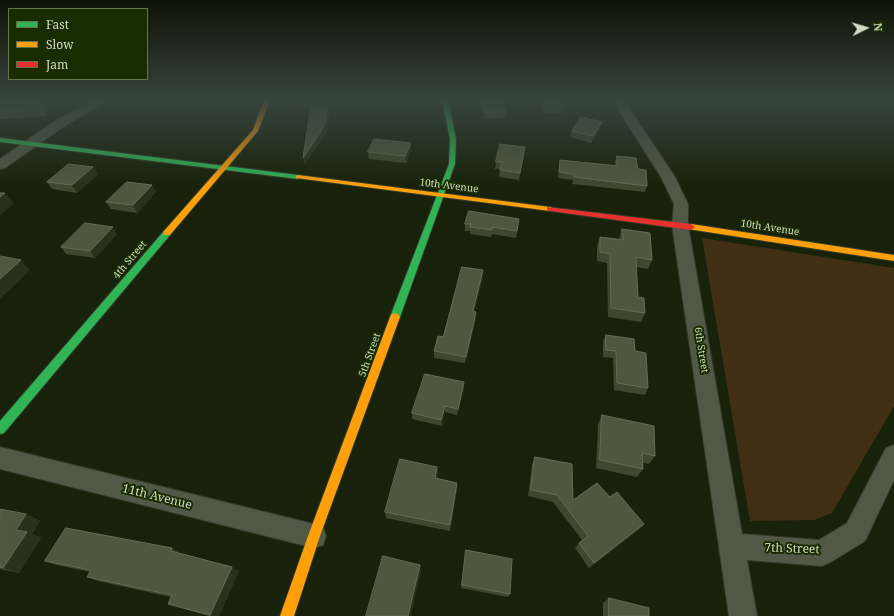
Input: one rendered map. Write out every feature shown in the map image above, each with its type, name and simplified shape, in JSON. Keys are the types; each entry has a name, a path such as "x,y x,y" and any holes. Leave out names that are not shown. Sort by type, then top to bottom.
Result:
{"street":[{"path":"0,165 52,129"},
{"name":"4th Street","path":"0,429 257,129"},
{"name":"5th Street","path":"287,616 314,536 452,164 453,138 451,129"},
{"name":"6th Street","path":"637,129 668,177 681,204 680,225 744,616"},
{"name":"10th Avenue","path":"0,140 222,169 680,225 894,258"},
{"name":"7th Street","path":"733,546 822,553 856,532 894,456"},
{"name":"11th Avenue","path":"0,458 314,536"}],"shaded area":[{"path":"702,238 894,268 894,406 832,513 814,520 750,521"}],"building":[{"path":"308,129 323,129 303,158"},
{"path":"573,129 598,129 593,136 572,131"},
{"path":"374,139 411,143 405,156 368,152"},
{"path":"500,144 525,147 520,173 500,170 502,162 496,162"},
{"path":"617,156 636,158 638,169 646,170 647,186 574,177 574,174 559,172 560,160 617,166"},
{"path":"69,164 93,167 72,185 47,182"},
{"path":"127,182 152,185 133,205 106,202"},
{"path":"469,211 519,219 517,231 492,227 492,230 470,227 471,224 465,224"},
{"path":"85,223 113,227 90,251 61,247"},
{"path":"622,229 650,233 652,260 636,257 638,297 644,298 645,313 611,308 610,254 600,252 600,237 623,240"},
{"path":"0,256 21,260 0,279"},
{"path":"462,267 483,270 473,311 476,312 466,357 434,351 438,336 443,337"},
{"path":"606,335 634,339 635,351 646,353 648,388 617,383 616,351 606,350"},
{"path":"425,374 464,382 458,409 445,406 441,420 412,413"},
{"path":"602,415 654,426 655,456 642,453 643,469 600,460"},
{"path":"535,457 572,464 573,500 597,483 610,497 617,492 644,524 594,563 579,543 588,536 557,495 531,490"},
{"path":"400,459 437,467 435,478 457,483 450,525 385,512"},
{"path":"0,509 26,514 16,530 27,532 3,568 0,567"},
{"path":"66,528 172,548 171,551 232,567 210,615 168,604 172,595 87,577 91,570 45,561"},
{"path":"466,550 512,559 510,594 462,585"},
{"path":"383,556 420,565 408,616 366,616"},
{"path":"609,598 649,608 649,616 609,616"}],"traffic: fast":[{"path":"395,317 452,164 453,139 451,129"},
{"path":"0,140 298,177"},
{"path":"0,429 167,233"}],"traffic: slow":[{"path":"167,233 256,129"},
{"path":"298,177 550,209"},
{"path":"691,227 894,258"},
{"path":"287,616 314,536 395,317"}],"traffic: jam":[{"path":"550,209 691,227"}]}
